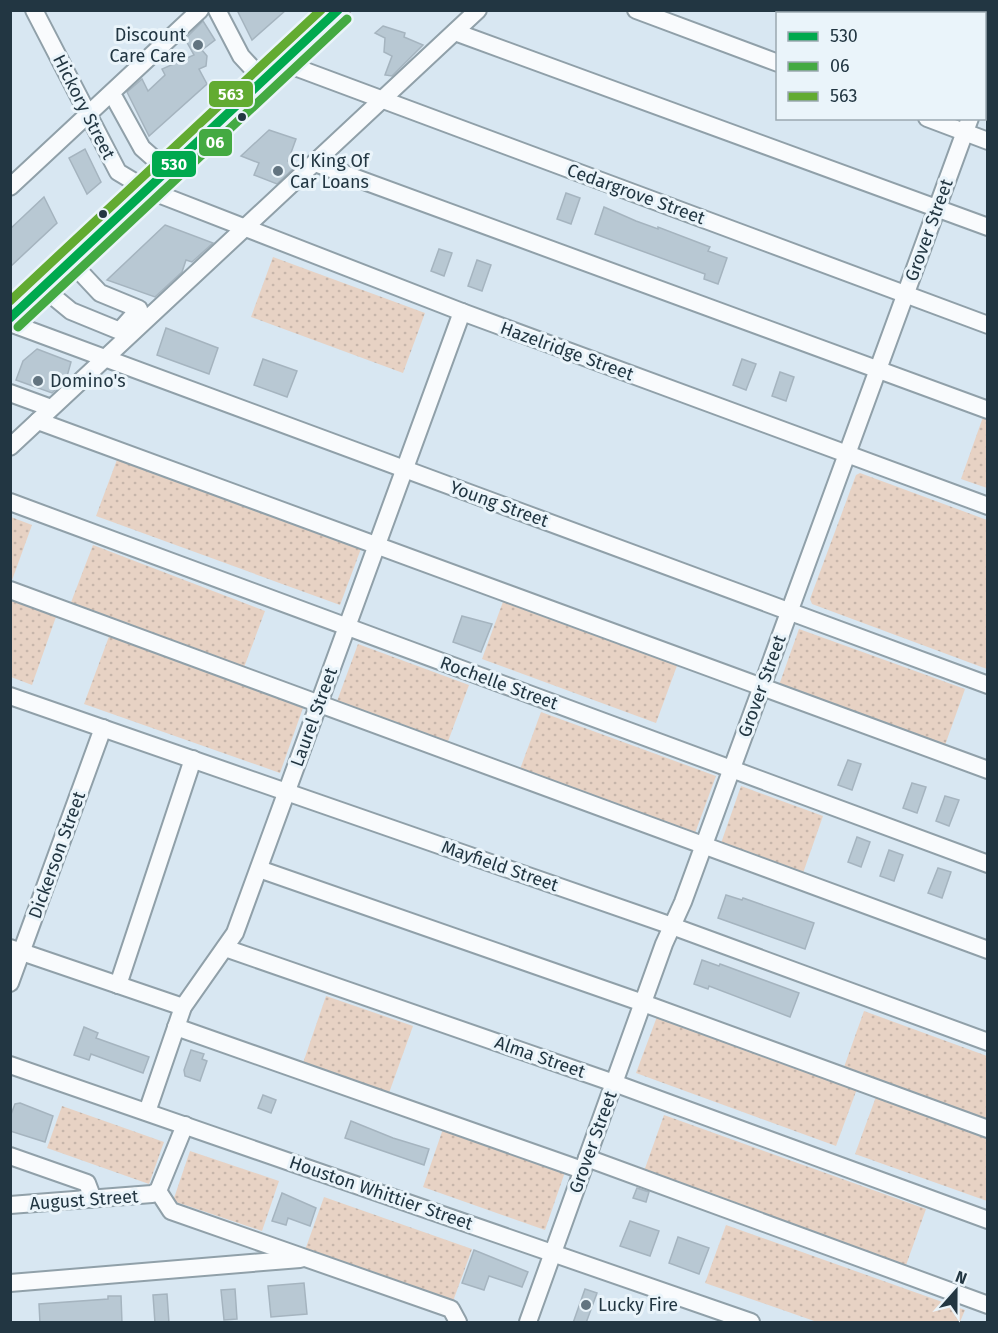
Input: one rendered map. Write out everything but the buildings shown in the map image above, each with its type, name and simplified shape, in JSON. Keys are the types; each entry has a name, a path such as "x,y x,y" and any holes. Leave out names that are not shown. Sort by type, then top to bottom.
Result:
{"main road":[{"path":"10,318 339,10"}],"street":[{"name":"Hickory Street","path":"34,10 118,172 148,190"},
{"path":"10,187 200,10"},
{"path":"217,10 241,56 264,81"},
{"path":"10,447 101,357 244,229 478,10"},
{"path":"636,10 776,63"},
{"path":"455,32 987,227"},
{"name":"Cedargrove Street","path":"284,63 987,325"},
{"path":"115,99 142,148 168,171"},
{"path":"938,120 967,125 987,141"},
{"name":"Grover Street","path":"528,1323 643,1003 704,844 967,125"},
{"path":"315,163 987,410"},
{"name":"Hazelridge Street","path":"148,190 462,312 987,506"},
{"path":"71,262 100,293 139,309 101,357"},
{"path":"43,288 79,315 120,331"},
{"path":"79,315 100,293"},
{"name":"Laurel Street","path":"147,1112 183,1007 235,933 462,312"},
{"name":"Young Street","path":"10,323 987,685"},
{"path":"10,410 17,395 51,408"},
{"path":"38,421 987,770"},
{"name":"Rochelle Street","path":"10,502 987,864"},
{"path":"10,590 987,950"},
{"name":"Mayfield Street","path":"10,696 672,926 987,1042"},
{"name":"Dickerson Street","path":"10,983 16,950 103,728"},
{"path":"118,985 193,759"},
{"path":"259,869 643,1003 987,1129"},
{"name":"Alma Street","path":"225,948 614,1083 987,1220"},
{"path":"16,950 183,1007"},
{"path":"176,1027 585,1164 987,1305"},
{"name":"Houston Whittier Street","path":"10,1065 751,1323"},
{"name":"August Street","path":"10,1205 93,1199 158,1191 184,1125"},
{"path":"10,1156 87,1183 93,1199"},
{"path":"158,1191 171,1211 451,1309 458,1323"},
{"path":"10,1283 307,1258"}],"shaded area":[{"path":"273,257 425,313 403,373 251,317"},
{"path":"983,417 987,418 987,488 961,479"},
{"path":"118,457 362,546 340,605 96,516"},
{"path":"860,473 987,520 987,669 812,604 810,599 856,475"},
{"path":"11,517 32,525 11,583"},
{"path":"93,545 265,611 243,670 70,605"},
{"path":"10,597 57,614 32,685 11,677"},
{"path":"504,599 678,663 656,723 482,659"},
{"path":"799,629 965,689 944,748 778,688"},
{"path":"111,631 304,705 280,773 84,704"},
{"path":"358,644 469,685 447,744 336,704"},
{"path":"541,712 716,776 694,836 519,772"},
{"path":"741,786 823,816 802,876 720,846"},
{"path":"326,996 413,1026 389,1093 303,1063"},
{"path":"864,1011 987,1056 987,1123 843,1070"},
{"path":"658,1014 858,1086 836,1146 636,1073"},
{"path":"877,1094 987,1134 987,1201 855,1154"},
{"path":"62,1106 164,1142 149,1184 47,1148"},
{"path":"664,1115 926,1209 905,1268 643,1174"},
{"path":"444,1126 566,1169 545,1230 423,1187"},
{"path":"190,1151 279,1181 262,1231 173,1201"},
{"path":"324,1197 472,1249 452,1304 304,1253"},
{"path":"726,1225 965,1310 960,1322 817,1322 705,1283"}],"transit line":[{"name":"563","path":"10,301 321,10"},
{"name":"530","path":"10,318 338,10"},
{"name":"06","path":"18,327 347,19"}],"place":[{"name":"Discount Care Care","path":"198,45"},
{"name":"CJ King Of Car Loans","path":"278,171"},
{"name":"Domino's","path":"38,381"},
{"name":"Lucky Fire","path":"586,1305"}]}
